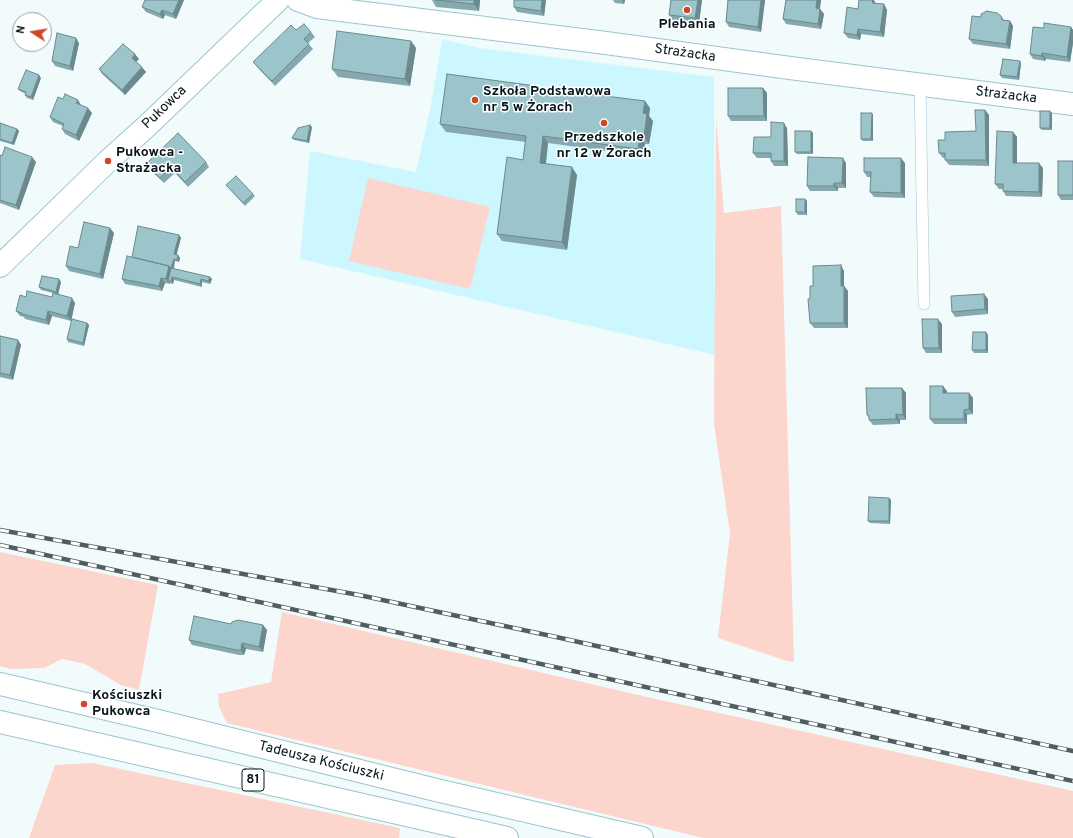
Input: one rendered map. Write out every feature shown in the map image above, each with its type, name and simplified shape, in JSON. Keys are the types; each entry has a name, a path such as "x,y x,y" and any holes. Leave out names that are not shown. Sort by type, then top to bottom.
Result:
{"main road":[{"name":"Pukowca","path":"0,266 108,161 148,125 278,0"},
{"name":"Strażacka","path":"298,0 318,7 1073,104"},
{"name":"Tadeusza Kościuszki","path":"0,684 158,721 436,790 642,838"},
{"name":"81","path":"0,722 507,838"}],"lane":[{"path":"920,85 924,304"}],"shaded area":[{"path":"442,39 479,48 714,77 715,355 300,259 310,151 416,172 430,110"},
{"path":"716,118 724,213 781,206 794,662 718,638 730,533 714,424"},
{"path":"368,178 490,207 470,289 349,261"},
{"path":"0,552 158,585 139,690 121,685 85,664 62,659 44,668 11,669 0,666"},
{"path":"282,612 647,697 1073,791 1073,838 703,838 227,723 219,707 218,694 271,682"},
{"path":"92,763 400,828 399,838 29,838 55,765"}],"building":[{"path":"145,0 179,0 173,14 162,10 160,14 142,7"},
{"path":"436,0 474,0 474,4"},
{"path":"514,0 542,0 541,11 514,7"},
{"name":"Plebania","path":"671,0 698,0 695,18 669,15"},
{"path":"728,0 761,0 758,27 726,22"},
{"path":"786,0 817,0 816,8 820,9 818,24 783,19"},
{"path":"859,0 873,0 872,3 884,4 880,32 858,29 857,35 844,33 847,7 858,9"},
{"path":"987,11 997,13 1001,16 1002,20 1010,21 1006,44 969,39 972,16 981,17 981,14"},
{"path":"1044,23 1071,27 1067,57 1042,53 1042,56 1030,54 1033,27 1044,28"},
{"path":"304,24 311,32 304,39 309,44 272,81 253,62 291,25 296,30"},
{"path":"337,31 411,41 405,79 332,69"},
{"path":"57,33 76,38 70,66 52,61"},
{"path":"123,44 135,54 132,58 142,67 122,90 99,69"},
{"path":"1003,59 1020,61 1017,77 1000,75"},
{"path":"26,70 39,75 31,97 25,95 26,92 18,89"},
{"path":"447,74 536,86 535,91 558,94 558,90 645,101 643,113 647,114 644,137 640,136 638,149 543,136 540,163 572,167 562,242 497,234 507,157 523,160 526,136 440,124"},
{"path":"728,88 763,88 764,116 728,116"},
{"path":"65,94 78,100 76,103 88,108 76,135 62,129 64,124 50,117 58,97 63,99"},
{"path":"975,110 985,110 986,160 945,160 945,153 939,153 938,140 945,140 945,132 976,131"},
{"path":"1040,111 1050,111 1050,128 1040,128"},
{"path":"861,113 872,113 871,139 861,139"},
{"path":"771,122 784,123 784,161 771,161 771,153 753,153 754,137 771,137"},
{"path":"0,123 17,129 12,143 0,139"},
{"path":"310,125 307,141 292,138 298,128"},
{"path":"795,131 811,131 811,152 795,152"},
{"path":"997,131 1013,132 1013,163 1039,163 1039,192 1003,191 1003,184 995,184"},
{"path":"178,133 206,162 185,182 171,167 160,178 146,164"},
{"path":"5,147 32,157 16,205 0,200 0,155 2,156"},
{"path":"808,157 843,158 842,183 834,183 834,186 807,186"},
{"path":"864,158 901,158 901,193 870,192 871,172 864,172"},
{"path":"1058,161 1073,161 1073,195 1058,195"},
{"path":"236,176 253,194 243,203 226,185"},
{"path":"796,199 805,199 805,212 796,212"},
{"path":"84,222 110,228 100,274 66,266 70,246 78,248"},
{"path":"138,226 179,235 174,254 178,255 177,260 174,259 171,268 169,266 132,257"},
{"path":"127,256 169,266 166,279 161,278 159,286 122,279"},
{"path":"841,265 841,286 844,286 844,323 810,323 808,299 810,299 810,286 813,286 813,266"},
{"path":"171,268 210,277 208,281 201,279 200,284 172,277 171,281 168,281"},
{"path":"42,276 59,279 56,292 39,287"},
{"path":"27,291 52,297 53,293 72,298 67,316 48,311 46,320 16,311 20,295 26,297"},
{"path":"984,294 985,309 952,312 951,296"},
{"path":"72,319 87,323 83,343 67,339"},
{"path":"922,319 938,319 939,348 923,348"},
{"path":"973,332 986,332 986,350 972,350"},
{"path":"0,336 18,340 10,375 0,373"},
{"path":"930,386 943,386 943,393 969,393 969,409 964,410 964,419 930,419"},
{"path":"866,388 902,388 903,415 896,414 896,419 869,420 869,416 867,415"},
{"path":"869,497 889,498 889,521 868,521"},
{"path":"194,616 231,624 232,622 238,620 263,625 259,647 242,643 241,650 236,650 189,640"}],"railway":[{"path":"0,530 359,595 1073,751"},
{"path":"0,545 1073,781"}],"place":[{"name":"Plebania","path":"687,10"},
{"name":"Szkoła Podstawowa nr 5 w Żorach","path":"475,100"},
{"name":"Przedszkole nr 12 w Żorach","path":"604,123"},
{"name":"Pukowca - Strażacka","path":"108,161"},
{"name":"Kościuszki Pukowca","path":"84,704"}]}
